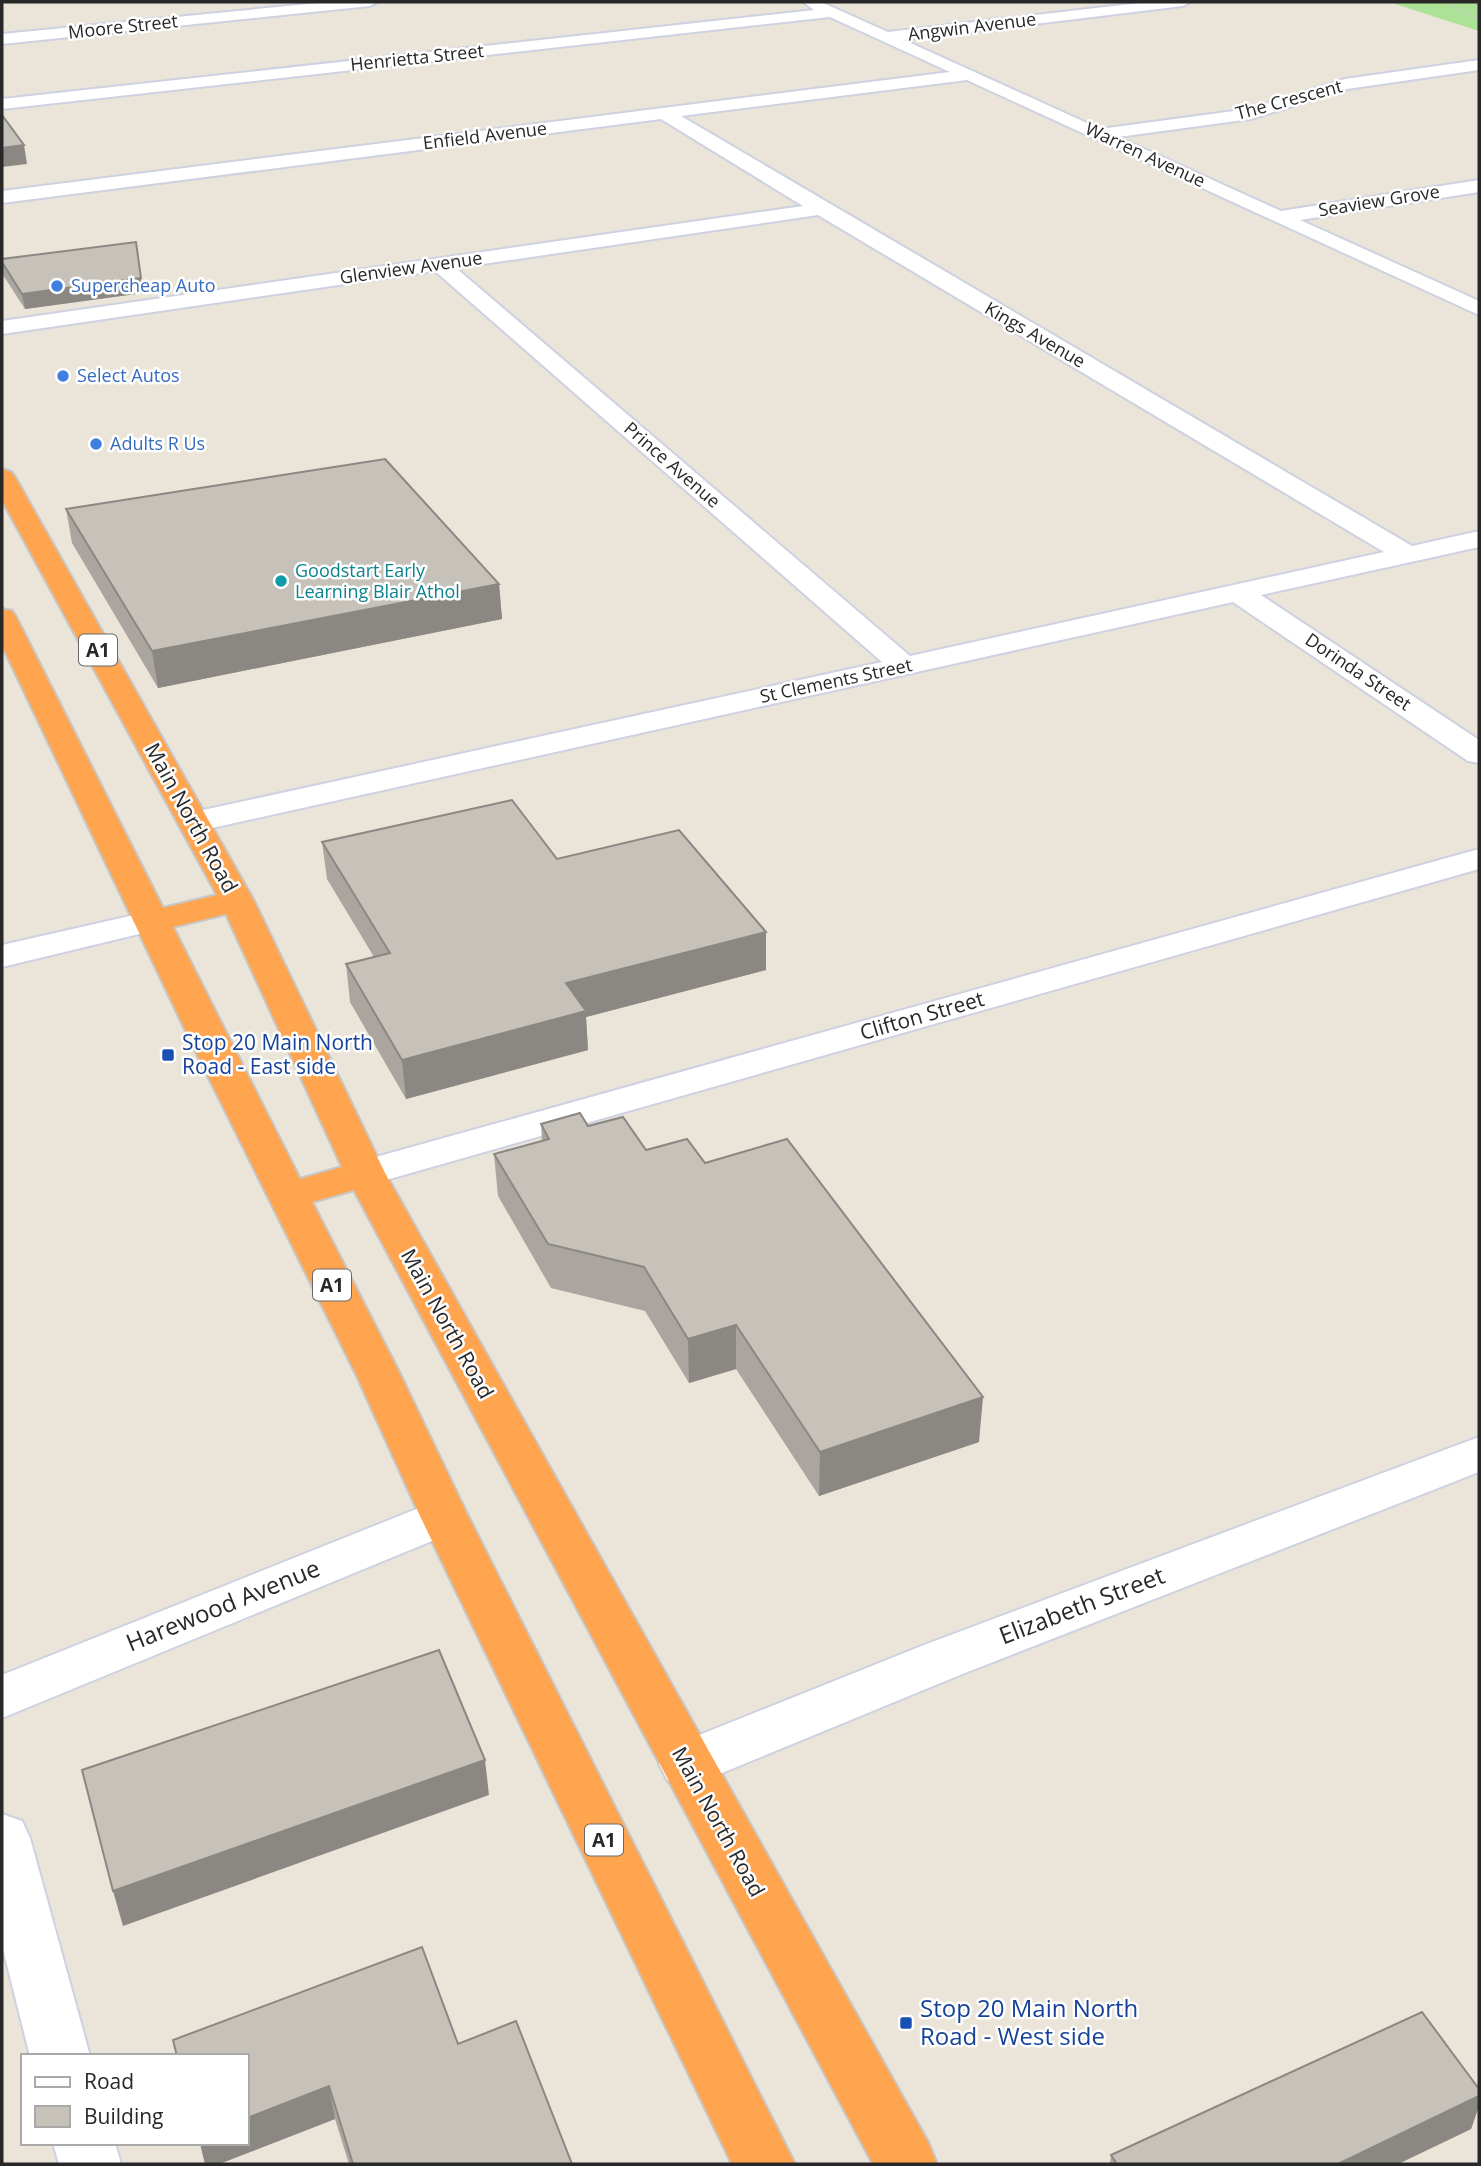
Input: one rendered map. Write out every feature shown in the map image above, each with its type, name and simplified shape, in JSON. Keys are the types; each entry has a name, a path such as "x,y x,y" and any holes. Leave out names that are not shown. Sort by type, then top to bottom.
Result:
{"highway":[{"name":"Main North Road","path":"2,477 237,901 365,1173 906,2164"},
{"name":"A1","path":"2,617 286,1196 378,1374 444,1516 764,2164"},
{"path":"152,921 237,901"},
{"path":"286,1196 365,1173"}],"street":[{"name":"Moore Street","path":"2,39 370,2"},
{"name":"Warren Avenue","path":"810,2 1479,309"},
{"name":"Angwin Avenue","path":"887,37 1173,2"},
{"path":"96,10 114,27"},
{"name":"Henrietta Street","path":"2,104 832,12"},
{"name":"The Crescent","path":"1099,134 1251,114 1345,84 1479,65"},
{"name":"Enfield Avenue","path":"2,197 969,75"},
{"name":"Kings Avenue","path":"663,113 1409,555"},
{"name":"Seaview Grove","path":"1279,217 1479,186"},
{"name":"Glenview Avenue","path":"2,327 821,209"},
{"name":"Prince Avenue","path":"440,264 904,666"},
{"name":"St Clements Street","path":"194,822 1479,539"},
{"name":"Dorinda Street","path":"1237,592 1479,754"},
{"name":"Clifton Street","path":"365,1173 1479,859"},
{"path":"2,956 152,921"},
{"name":"Elizabeth Street","path":"687,1765 942,1660 1479,1454"},
{"name":"Harewood Avenue","path":"2,1697 444,1516"},
{"path":"2,1838 59,2054"},
{"path":"85,2145 90,2164"}],"path":[{"path":"1443,2 1478,18"}],"green space":[{"path":"1389,2 1479,2 1479,31"}],"building":[{"path":"2,115 24,145 2,148"},
{"path":"136,242 141,278 22,294 2,262 2,259"},
{"name":"Goodstart Early Learning Blair Athol","path":"385,459 499,584 152,651 66,509"},
{"path":"512,800 557,859 679,830 766,932 566,983 586,1011 402,1060 346,964 390,953 322,842"},
{"path":"580,1113 588,1126 623,1117 646,1150 687,1139 705,1163 787,1139 983,1397 820,1452 736,1325 688,1339 644,1267 548,1244 494,1154 549,1139 541,1124"},
{"path":"439,1650 485,1760 113,1891 82,1770"},
{"path":"422,1947 458,2044 516,2021 572,2164 353,2164 329,2086 248,2118 248,2054 176,2054 173,2040"},
{"path":"1422,2012 1479,2089 1479,2096 1338,2164 1117,2164 1111,2155"}],"place":[{"name":"Supercheap Auto","path":"57,286"},
{"name":"Select Autos","path":"63,376"},
{"name":"Adults R Us","path":"96,444"},
{"name":"Goodstart Early Learning Blair Athol","path":"281,581"},
{"name":"Stop 20 Main North Road - East side","path":"168,1055"},
{"name":"Stop 20 Main North Road - West side","path":"906,2023"}]}
